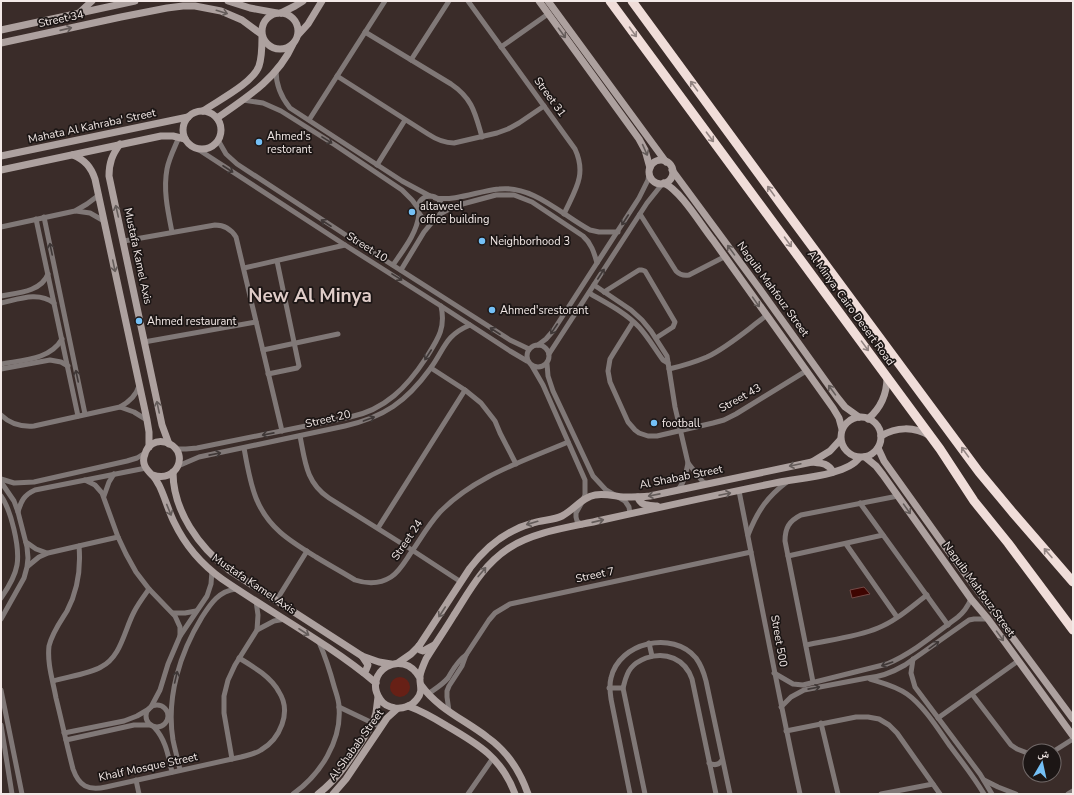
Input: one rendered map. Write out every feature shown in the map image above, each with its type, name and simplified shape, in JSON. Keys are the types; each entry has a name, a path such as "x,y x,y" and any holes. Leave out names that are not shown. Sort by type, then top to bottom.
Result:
{"highway":[{"name":"Al Minya, Cairo Desert Road","path":"610,1 932,438 974,501 1008,543 1073,630"},
{"name":"Al Minya, Cairo Desert Road","path":"632,1 979,472 1073,582"}],"street":[{"path":"78,14 92,1"},
{"name":"Street 34","path":"1,30 135,1"},
{"path":"228,1 250,8 286,14 295,20 298,35"},
{"path":"172,232 166,195 166,178 169,161 182,138 185,122 192,113 203,110 247,82 255,74 260,64 261,30 265,20 268,17 295,6 303,1"},
{"path":"217,118 255,91 285,61 298,35 308,24 322,1"},
{"path":"309,120 385,1"},
{"path":"411,60 448,1"},
{"name":"Street 31","path":"468,1 575,149 581,172 578,185 564,214"},
{"path":"539,1 634,132 645,150 650,176 654,181 663,183"},
{"path":"548,1 666,162 670,165 672,170 671,178 663,183 647,203 549,354"},
{"name":"Street 34","path":"1,43 121,17 183,6 195,6 221,11 242,20 262,36"},
{"path":"501,47 548,14"},
{"path":"42,21 44,34"},
{"path":"365,32 452,84 464,94 472,106 482,137"},
{"path":"262,36 265,43 276,49 282,50 293,44"},
{"path":"276,71 278,89 290,108 406,184 438,200 442,205 440,214"},
{"path":"337,76 405,120 444,142 454,143 497,133 520,123 544,106"},
{"path":"243,100 263,103 281,111 402,190 409,196 421,217 425,220 434,220"},
{"path":"281,111 287,104"},
{"path":"1,170 161,136 182,138 196,148 208,148 214,145 218,140 221,126 213,114 203,110"},
{"name":"Mahata Al Kahraba' Street","path":"1,156 188,117"},
{"path":"377,165 405,120"},
{"path":"634,132 640,126"},
{"name":"Street 10","path":"218,140 226,154 236,164 515,343 529,349"},
{"name":"Mustafa Kamel Axis","path":"120,144 114,153 110,164 109,176 162,425 172,446"},
{"name":"Street 10","path":"196,148 527,361"},
{"path":"13,153 16,166"},
{"path":"1,481 14,483 34,482 127,461 137,458 147,450 157,442 172,446 179,457 178,466 173,472 163,477 153,475 146,468 144,463 147,450 149,432 147,420 95,179 91,169 83,160 73,155"},
{"path":"538,345 550,335 640,198 648,180 653,163 658,160 666,162"},
{"name":"Naguib Mahfouz Street","path":"672,170 841,402 859,417"},
{"name":"Naguib Mahfouz Street","path":"663,183 674,190 724,256 833,408 839,418 842,429"},
{"path":"402,190 406,184"},
{"path":"393,265 413,234 417,224 420,201 426,197 444,198 509,188 525,191 536,196 590,230 599,232 618,232"},
{"path":"1,227 75,211 98,195 112,191"},
{"path":"401,270 424,232 440,214 452,208 496,195 514,195 532,202 579,233 591,244 598,263"},
{"path":"462,196 464,204"},
{"path":"532,202 536,196"},
{"path":"684,202 691,196"},
{"path":"640,198 647,203"},
{"path":"75,211 90,214 104,221"},
{"path":"640,214 680,275 689,275 724,256"},
{"path":"44,218 85,414"},
{"path":"36,219 78,416"},
{"path":"124,241 215,225 226,227 234,233 244,268 282,431"},
{"path":"579,233 584,226"},
{"path":"353,250 358,243"},
{"path":"244,268 345,245"},
{"path":"268,374 298,368 299,364 277,261"},
{"path":"604,292 639,270 645,271 675,322 673,327 656,338"},
{"path":"1,296 34,288 45,280 48,273"},
{"path":"594,285 636,315 647,325 667,356 680,431 688,463 703,482 708,484"},
{"path":"21,292 23,298"},
{"path":"589,293 621,312 633,322 642,331 668,366"},
{"path":"1,303 32,296 40,296 47,298 54,303"},
{"path":"122,305 136,302"},
{"name":"Street 20","path":"172,446 186,449 197,448 329,422 367,412 380,405 406,386 417,372 441,333 443,319 442,306"},
{"path":"56,312 64,311"},
{"path":"668,366 692,363 709,356 766,316"},
{"path":"562,317 570,322"},
{"path":"144,342 256,322"},
{"name":"Street 43","path":"633,322 610,359 608,371 610,382 628,422 635,430 643,435 652,436 680,431 730,417 806,370"},
{"name":"Street 20","path":"178,466 199,457 331,429 378,416 411,392 430,368 442,347 459,330 470,325"},
{"path":"441,333 450,338"},
{"path":"263,350 338,334"},
{"path":"500,345 506,337"},
{"path":"1,369 37,359 57,347 62,339"},
{"path":"532,366 540,368 546,364 550,358 546,348 541,345 532,346 529,349 526,355 527,361 532,366 544,389 585,480 586,490 576,515 577,521 582,525"},
{"path":"1,364 37,359 54,360 68,366"},
{"path":"546,364 551,386 593,476 601,486 627,503 630,514"},
{"path":"430,368 465,390 481,403 495,421 516,464"},
{"path":"868,419 882,400 886,389 887,377"},
{"path":"1,415 14,424 29,426 78,416 120,406 132,398 140,386"},
{"path":"544,389 551,386"},
{"path":"378,528 465,390"},
{"path":"833,408 841,402"},
{"path":"120,406 147,420"},
{"path":"420,678 423,665 479,575 495,558 510,547 531,537 563,529 833,472 850,466 862,457 875,452 880,442 881,436 876,424 868,419 859,417 847,422 842,429 840,440 842,446 849,454 854,457 862,457"},
{"path":"329,422 331,429"},
{"path":"881,436 894,430 909,429 919,431 932,438"},
{"path":"300,436 307,469 314,485 318,490 461,582"},
{"name":"Al Shabab Street","path":"394,664 411,654 419,646 479,556 505,535 523,526 560,517 583,500 596,495 604,494 638,497 650,496 812,462 830,451 840,440"},
{"name":"Street 24","path":"244,448 253,488 261,509 279,532 295,544 355,580 372,583 383,581 395,575 432,521 470,487 516,464 568,442"},
{"name":"Naguib Mahfouz Street","path":"878,448 890,470 1073,719"},
{"name":"Naguib Mahfouz Street","path":"862,457 876,466 883,475 1073,738"},
{"path":"812,462 825,464 830,467 833,472"},
{"path":"678,490 683,481 688,463"},
{"path":"18,512 24,498 35,490 146,468"},
{"path":"883,475 890,470"},
{"name":"Mustafa Kamel Axis","path":"173,472 175,492 180,507 196,537 208,552 229,570 362,656 394,664"},
{"path":"104,496 109,482 114,474"},
{"name":"Mustafa Kamel Axis","path":"153,475 174,522 190,549 200,561 212,572 236,589 318,641 363,672 376,683"},
{"path":"585,480 593,476"},
{"path":"86,480 95,485 104,496 118,537 131,564 149,589 173,612 179,623 180,636"},
{"path":"1,481 14,501 28,552 27,567 21,584 1,619"},
{"path":"748,536 759,511 767,499 788,481"},
{"path":"34,482 35,490"},
{"name":"Street 500","path":"739,491 760,592 774,673 800,794"},
{"path":"1,496 8,510 14,531 17,550 17,566 12,580 1,598"},
{"path":"813,682 788,556 785,534 787,528 790,522 801,515 898,496"},
{"path":"638,497 639,501 644,505 662,507"},
{"path":"860,504 948,625"},
{"path":"560,517 565,523 563,529"},
{"path":"14,531 22,528"},
{"path":"788,556 883,535"},
{"path":"27,567 34,560 48,553 118,537"},
{"path":"26,542 36,549 48,553"},
{"path":"846,544 897,617"},
{"name":"Khalf Mosque Street","path":"79,546 80,564 77,586 71,602 55,631 50,646 49,658 64,733 75,774 79,782 86,787 99,788 232,760 252,754 266,747 277,735 280,729 284,716 284,704 280,692 276,687 257,670 239,658"},
{"path":"276,600 307,551"},
{"name":"Street 7","path":"449,711 447,691 462,666 466,655 488,620 495,613 510,604 751,552"},
{"path":"222,579 229,570"},
{"path":"172,772 162,736 147,721 147,712 160,690 180,636 207,596 211,584 212,572"},
{"path":"53,681 95,670 111,660 117,651 134,611 149,589"},
{"path":"180,770 173,741 172,723 172,699 177,671 182,657 213,600 224,592 236,589"},
{"path":"806,645 868,632 888,623 926,595"},
{"path":"207,596 213,600"},
{"path":"774,673 788,682 799,685 887,664 911,652 948,625 964,612 972,598"},
{"path":"256,601 258,630"},
{"path":"173,612 185,613 196,611"},
{"path":"232,760 223,704 228,680 239,658 258,630 274,621 285,619"},
{"path":"781,707 791,697 800,692 887,674 905,665 969,620 988,619"},
{"path":"294,794 315,775 330,750 336,734 339,718 339,707 330,670 318,641"},
{"path":"649,643 652,656"},
{"path":"630,794 609,688 615,667 622,658 631,651 649,643 674,644 686,650 695,658 702,668 730,794"},
{"path":"419,646 420,650 423,651 434,646"},
{"name":"Street 7","path":"428,694 447,679 460,660 466,655"},
{"path":"644,794 623,688 626,677 632,667 641,660 660,655 670,656 682,663 690,674 716,794"},
{"path":"362,656 368,665 366,670 363,672"},
{"path":"914,659 912,666 912,680 915,687 984,780 992,794"},
{"path":"938,718 1018,661"},
{"path":"403,663 408,665 417,672 420,678 420,694 417,699 408,706 397,709 391,708 378,697 376,692 378,675 382,670 394,664 403,663"},
{"path":"867,678 900,689 920,705 984,794"},
{"path":"1036,686 1044,680"},
{"path":"799,685 800,692"},
{"path":"421,686 438,704 488,737 510,758 518,771 528,794"},
{"path":"609,688 623,688"},
{"path":"1,690 22,794"},
{"path":"972,694 1011,745 1017,750 1022,752"},
{"name":"Al Shabab Street","path":"318,794 331,784 340,774 373,723 378,697"},
{"path":"165,709 172,699"},
{"path":"920,705 925,701"},
{"path":"64,733 131,719 154,706 160,706 165,709 168,718 172,723"},
{"path":"408,706 424,712 480,746 493,758 504,773 515,794"},
{"path":"339,707 381,726"},
{"name":"Al Shabab Street","path":"332,794 346,780 381,726 397,709"},
{"path":"786,731 856,717 879,719 889,725 897,733 940,794"},
{"path":"66,740 134,725 161,726 168,718"},
{"path":"821,724 838,794"},
{"path":"1,725 2,742 7,761 12,794"},
{"path":"464,736 471,726"},
{"path":"940,731 945,728"},
{"path":"1062,746 1073,738"},
{"path":"468,794 493,758"},
{"path":"1,759 7,761"},
{"path":"709,763 717,765 722,760"},
{"path":"136,780 139,794"},
{"path":"984,780 1016,794"},
{"path":"881,794 933,784"},
{"path":"1068,794 1073,791"}],"shaded area":[{"path":"864,587 870,594 852,598 850,590"},
{"path":"400,677 407,680 410,687 407,694 400,697 393,694 390,687 393,680"}],"place":[{"name":"Ahmed's restorant","path":"259,142"},
{"name":"altaweel office building","path":"412,212"},
{"name":"Neighborhood 3","path":"482,241"},
{"name":"Ahmed'srestorant","path":"492,310"},
{"name":"Ahmed restaurant","path":"139,321"},
{"name":"football","path":"654,423"}],"district":[{"name":"New Al Minya","path":"310,296"}]}
